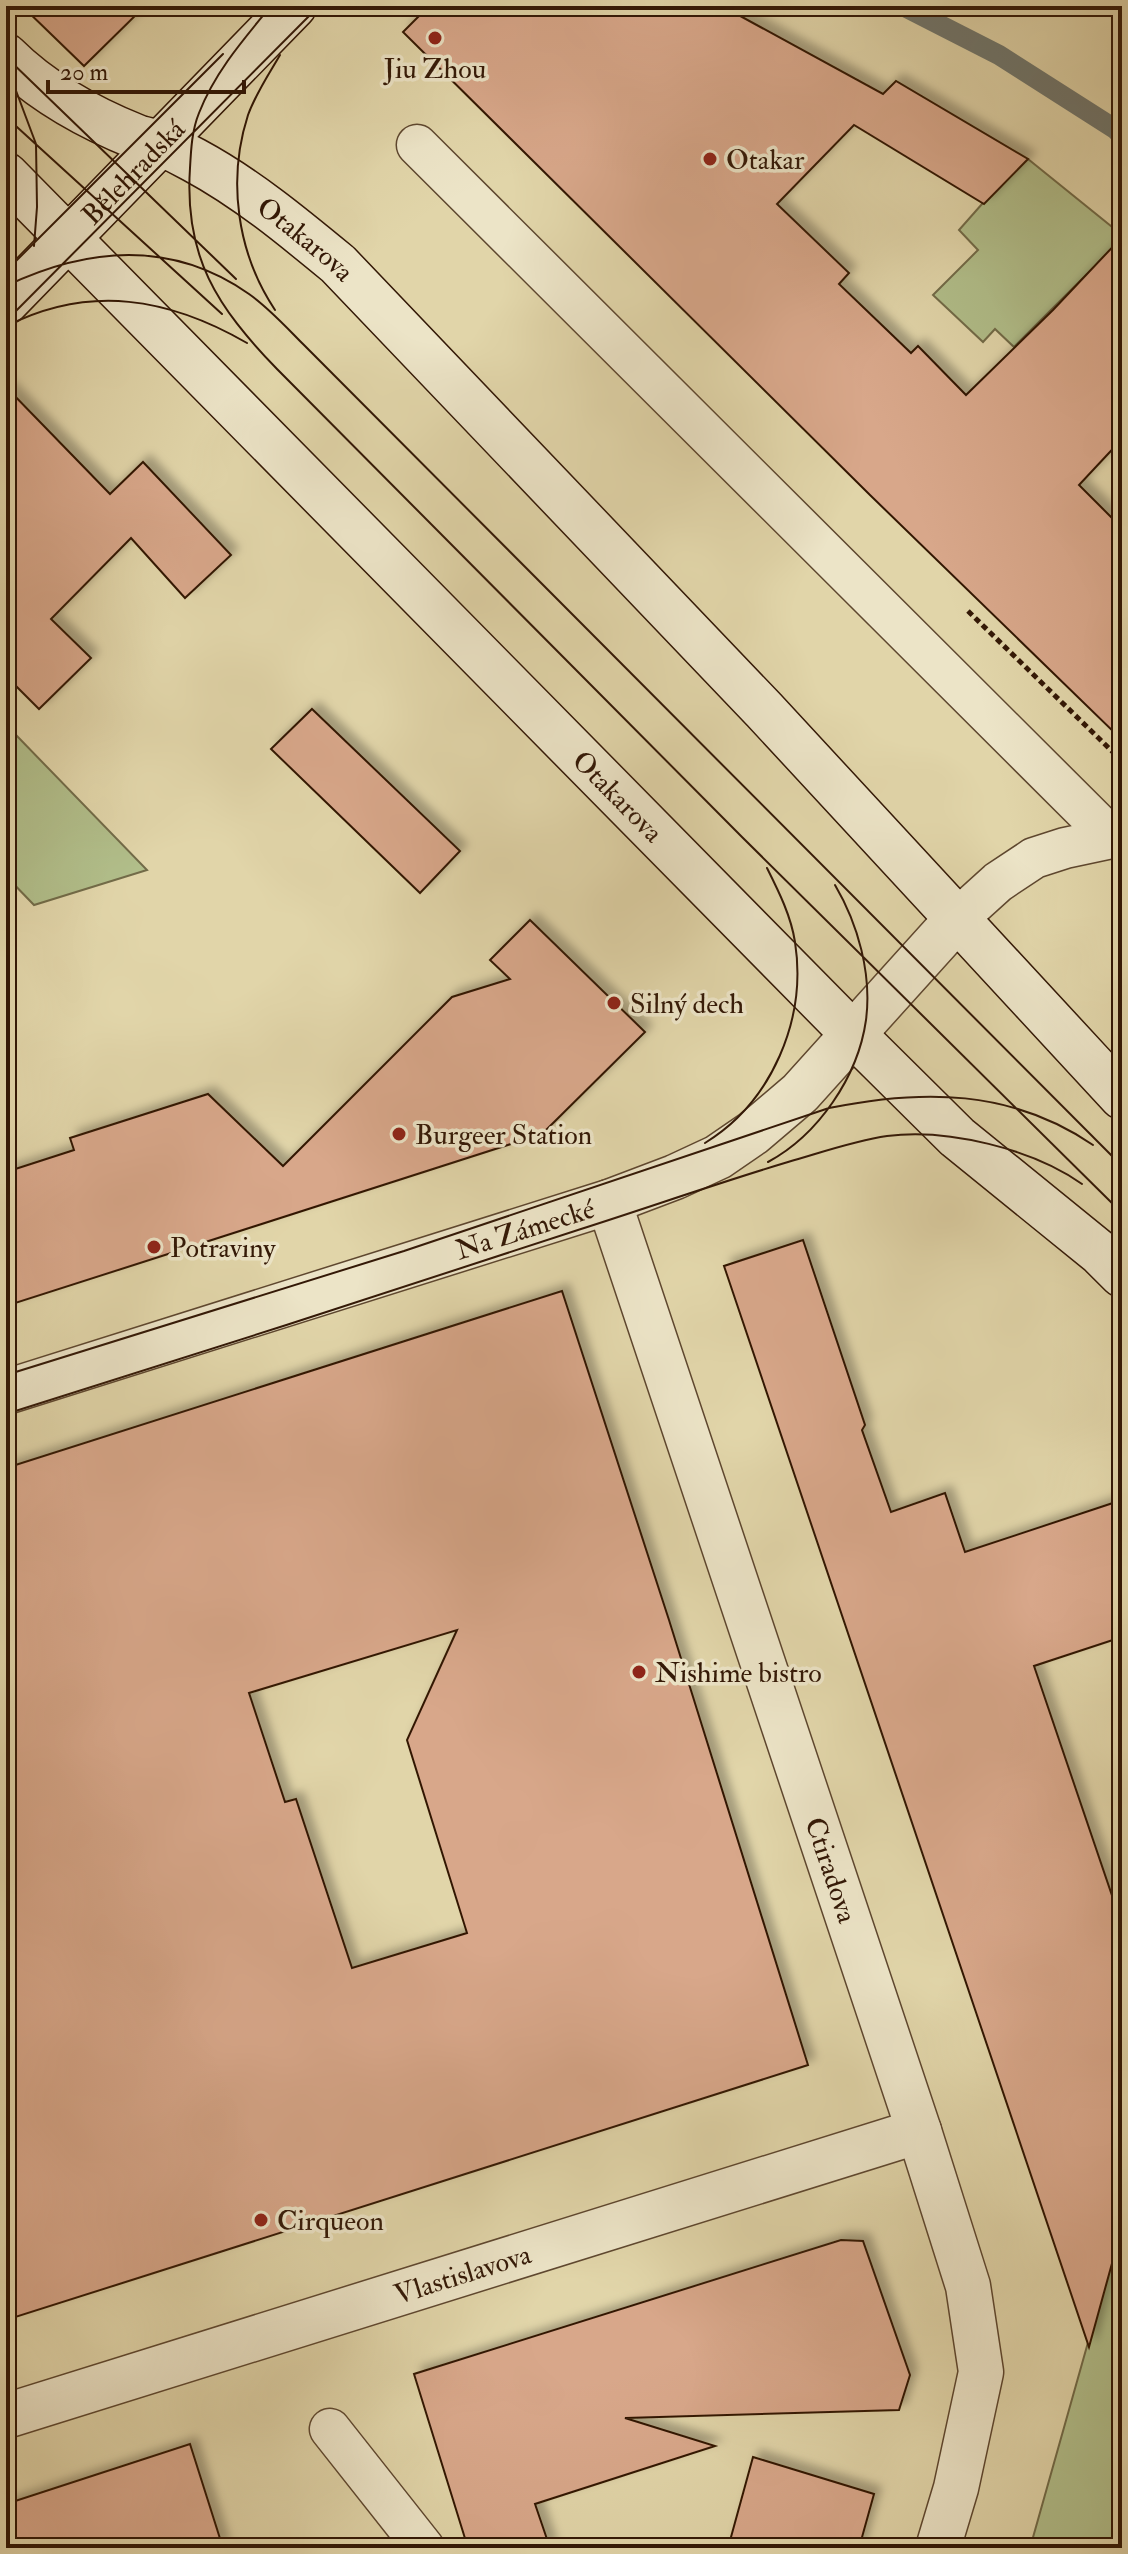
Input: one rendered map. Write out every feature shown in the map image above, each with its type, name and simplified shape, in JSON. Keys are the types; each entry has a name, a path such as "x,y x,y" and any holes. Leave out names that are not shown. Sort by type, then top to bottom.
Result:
{"street":[{"name":"Bělehradská","path":"6,302 294,6"},
{"name":"Otakarova","path":"6,56 21,71 90,115 139,138 160,143 237,185 338,264 764,710 1122,1097"},
{"name":"Otakarova","path":"6,175 957,1137 1100,1253 1122,1275"},
{"name":"Na Zámecké","path":"6,1392 609,1202 675,1177 730,1149 800,1093 956,920"},
{"name":"Ctiradova","path":"609,1202 968,2286 981,2372 956,2488 938,2548"},
{"name":"Vlastislavova","path":"6,2416 919,2131"}],"lane":[{"path":"417,145 1117,838"},
{"path":"956,920 998,882 1034,858 1065,848 1117,838"},
{"path":"330,2429 432,2546"}],"path":[{"path":"968,611 1122,759"}],"green space":[{"path":"1028,159 1122,235 1122,239 1014,347 995,329 983,342 933,295 978,250 959,230"},
{"path":"16,735 147,870 34,905 6,876 6,745"},
{"path":"1122,2222 1122,2548 1030,2548"}],"building":[{"path":"22,6 145,6 84,66"},
{"path":"429,6 722,6 883,94 896,81 1028,159 984,204 854,125 777,204 849,273 839,284 911,353 918,346 966,395 1122,237 1122,439 1079,485 1122,528 1122,740 403,32"},
{"path":"6,387 110,494 143,462 231,555 185,598 131,538 51,619 91,658 39,709 6,676"},
{"path":"312,709 460,851 420,893 271,749"},
{"path":"530,920 645,1032 542,1134 6,1306 6,1172 74,1150 70,1138 208,1094 283,1166 452,997 510,979 490,960"},
{"path":"803,1240 891,1512 945,1493 965,1552 1122,1500 1122,1637 1034,1666 1122,1925 1122,2227 1089,2347 724,1266"},
{"path":"562,1291 808,2065 6,2320 6,1468","holes":["457,1630 407,1740 467,1933 352,1968 296,1799 285,1802 249,1693"]},
{"path":"841,2240 863,2241 910,2375 899,2410 625,2418 715,2446 535,2504 550,2548 468,2548 414,2374"},
{"path":"190,2444 223,2548 6,2548 6,2504"},
{"path":"753,2457 874,2494 859,2548 728,2548"}],"waterway":[{"path":"903,6 999,55 1122,136"}],"tram line":[{"path":"271,6 230,57 213,84 197,119 191,147 190,200 199,254 209,279 237,324 277,369 742,837 1122,1213"},
{"path":"6,321 319,6"},
{"path":"6,271 223,54"},
{"path":"275,310 262,288 244,240 237,190 238,165 248,115 280,55"},
{"path":"6,57 236,279"},
{"path":"6,72 12,80 36,144 34,246"},
{"path":"6,117 222,314"},
{"path":"6,286 68,263 129,255 160,257 190,264 220,277 256,299 1122,1166"},
{"path":"7,326 69,305 99,301 129,302 188,315 247,343"},
{"path":"705,1143 729,1126 766,1082 780,1056 789,1029 795,1000 795,942 788,913 767,868"},
{"path":"768,1162 803,1136 833,1102 845,1083 862,1041 867,1003 865,967 850,916 835,885"},
{"path":"6,1375 404,1251 829,1108 898,1098 965,1098 1030,1113 1093,1145"},
{"path":"6,1414 736,1178 874,1138 911,1134 962,1138 1015,1151 1082,1184"}],"place":[{"name":"Jiu Zhou","path":"435,38"},
{"name":"Otakar","path":"710,159"},
{"name":"Silný dech","path":"614,1003"},
{"name":"Burgeer Station","path":"399,1134"},
{"name":"Potraviny","path":"154,1247"},
{"name":"Nishime bistro","path":"639,1672"},
{"name":"Cirqueon","path":"261,2220"}]}
